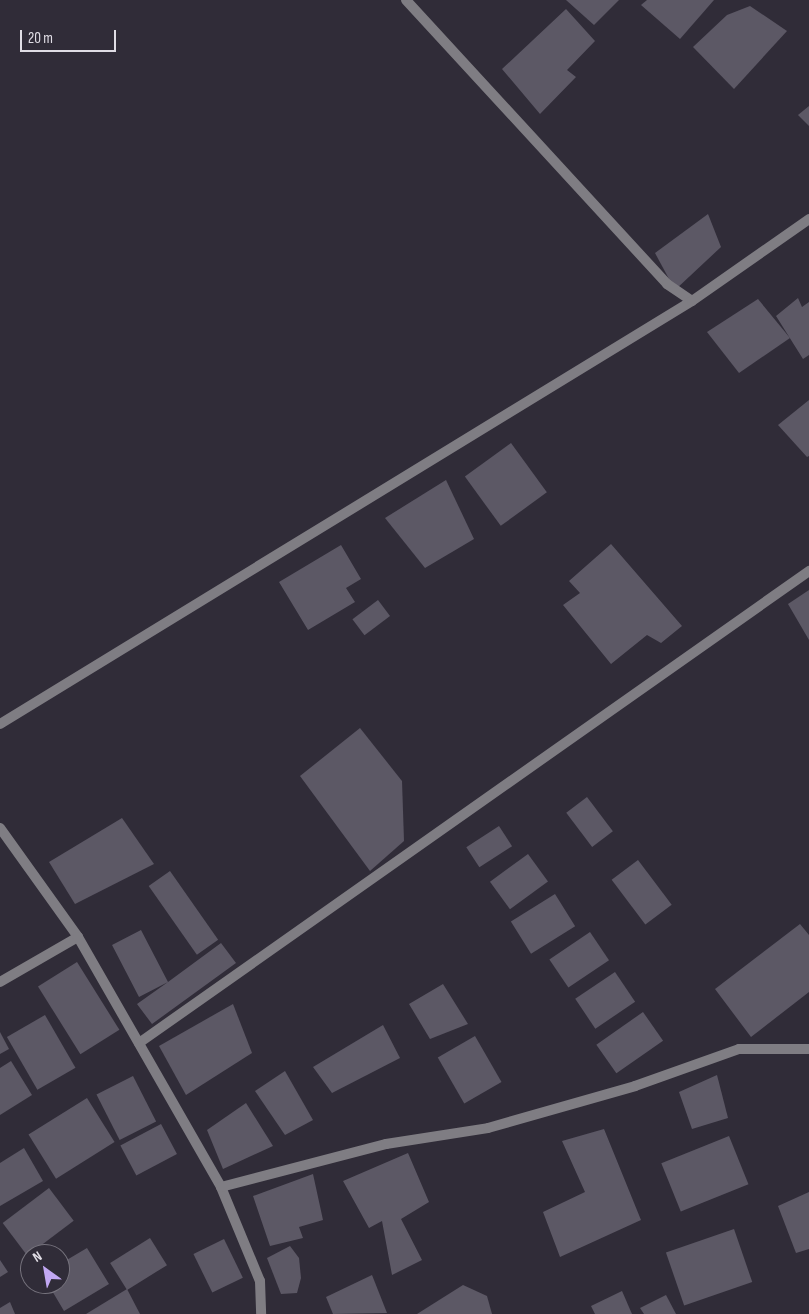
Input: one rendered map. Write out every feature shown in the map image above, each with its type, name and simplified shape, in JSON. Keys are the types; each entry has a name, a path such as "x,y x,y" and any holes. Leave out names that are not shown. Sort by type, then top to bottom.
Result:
{"street":[{"path":"406,0 667,284 692,301"},
{"path":"0,724 692,301 809,219"},
{"path":"139,1044 809,571"},
{"path":"0,828 78,937 221,1187 260,1281 262,1314"},
{"path":"0,982 78,937"},
{"path":"221,1187 386,1144 488,1128 635,1086 739,1049 809,1049"}],"building":[{"path":"566,0 619,0 594,25"},
{"path":"647,0 714,0 680,39 641,5"},
{"path":"750,6 787,31 734,89 693,47 727,15"},
{"path":"566,9 595,41 567,70 576,77 540,114 502,69"},
{"path":"809,106 809,126 798,115"},
{"path":"708,214 721,247 675,290 655,253"},
{"path":"798,298 802,307 809,302 809,355 803,359 776,316"},
{"path":"758,299 790,338 739,373 707,332"},
{"path":"809,400 809,456 807,457 778,425"},
{"path":"511,443 547,492 501,526 465,477"},
{"path":"446,480 474,539 425,568 385,518"},
{"path":"611,544 682,626 661,643 647,635 611,664 563,605 580,593 569,581"},
{"path":"341,545 361,579 346,588 355,602 308,630 279,582"},
{"path":"809,590 809,640 788,604"},
{"path":"378,600 390,616 364,635 352,619"},
{"path":"360,728 402,781 404,841 370,871 300,776"},
{"path":"587,797 613,831 592,847 566,813"},
{"path":"122,818 154,864 75,904 49,862"},
{"path":"499,826 512,846 479,867 466,847"},
{"path":"528,854 548,882 510,909 490,882"},
{"path":"638,860 672,905 645,925 612,880"},
{"path":"170,871 218,940 197,955 149,886"},
{"path":"555,894 575,926 531,954 511,922"},
{"path":"800,924 809,935 809,992 751,1037 715,989"},
{"path":"141,930 168,982 139,997 112,945"},
{"path":"590,932 609,960 568,988 549,959"},
{"path":"221,943 236,963 152,1024 137,1004"},
{"path":"77,962 119,1030 80,1054 38,986"},
{"path":"615,972 635,1002 595,1029 575,999"},
{"path":"443,984 468,1024 430,1039 409,1004"},
{"path":"233,1004 252,1053 186,1095 159,1046"},
{"path":"643,1012 663,1041 616,1073 596,1045"},
{"path":"45,1015 76,1068 37,1090 7,1037"},
{"path":"383,1025 400,1058 332,1093 313,1067"},
{"path":"0,1032 9,1049 0,1054"},
{"path":"475,1036 502,1082 464,1103 438,1058"},
{"path":"11,1061 32,1095 0,1115 0,1068"},
{"path":"285,1071 313,1120 285,1135 255,1091"},
{"path":"717,1075 728,1118 692,1129 679,1092"},
{"path":"133,1076 156,1121 120,1140 96,1095"},
{"path":"87,1098 115,1142 56,1179 28,1135"},
{"path":"246,1103 273,1146 223,1169 207,1130"},
{"path":"161,1124 177,1154 136,1176 120,1146"},
{"path":"604,1129 641,1220 560,1257 543,1212 585,1192 562,1141"},
{"path":"729,1136 748,1184 681,1212 661,1163"},
{"path":"24,1148 43,1181 0,1206 0,1163"},
{"path":"408,1153 429,1202 401,1219 422,1260 392,1275 382,1221 369,1228 343,1181"},
{"path":"313,1174 323,1220 299,1227 303,1238 270,1246 253,1196"},
{"path":"49,1188 74,1221 43,1244 20,1244 20,1246 3,1223"},
{"path":"809,1192 809,1249 796,1253 778,1206"},
{"path":"734,1229 752,1282 684,1305 666,1252"},
{"path":"150,1238 167,1265 127,1290 110,1263"},
{"path":"224,1239 243,1278 212,1293 193,1254"},
{"path":"290,1246 299,1258 301,1278 297,1293 281,1294 267,1258"},
{"path":"87,1248 109,1284 64,1311 54,1294 70,1294 70,1258"},
{"path":"0,1260 8,1272 0,1277"},
{"path":"372,1275 387,1313 333,1314 326,1297"},
{"path":"463,1285 487,1296 492,1314 417,1314"},
{"path":"127,1289 140,1314 86,1314"},
{"path":"622,1291 632,1314 595,1314 591,1306"},
{"path":"666,1295 676,1314 644,1314 640,1308"},
{"path":"10,1302 15,1314 0,1314 0,1308"}]}
